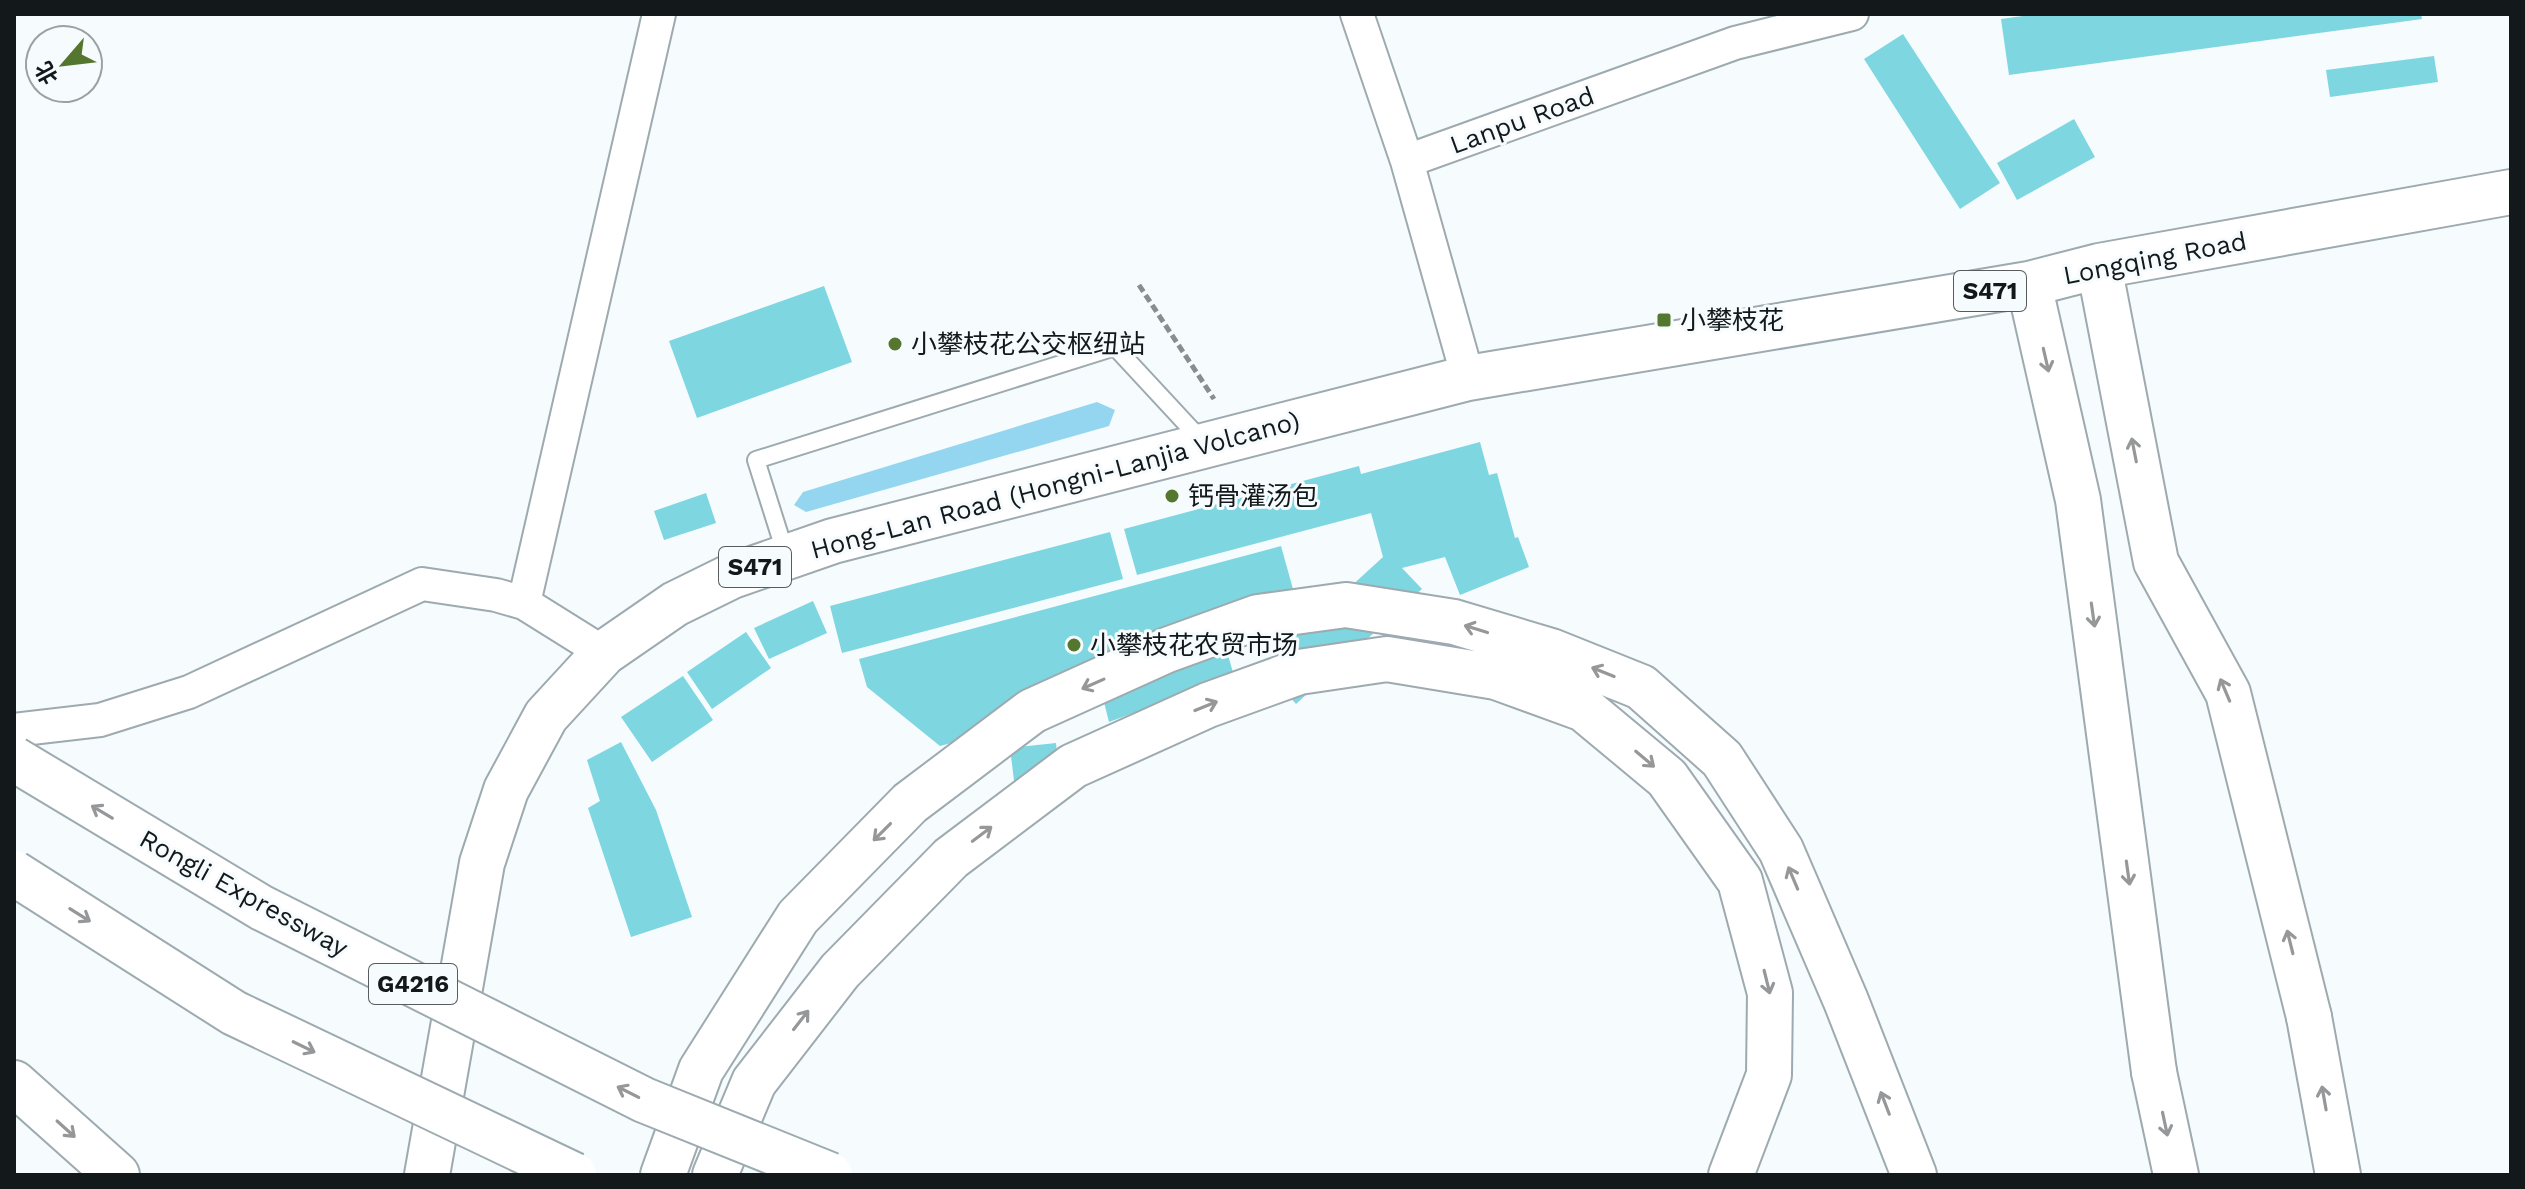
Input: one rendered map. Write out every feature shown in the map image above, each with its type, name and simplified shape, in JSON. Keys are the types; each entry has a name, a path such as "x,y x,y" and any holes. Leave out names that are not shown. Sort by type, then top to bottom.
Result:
{"main road":[{"name":"Longqing Road","path":"1468,378 2029,284 2099,266 2511,192"},
{"path":"2099,266 2156,562 2228,693 2309,1017 2338,1175"},
{"path":"2029,284 2078,500 2154,1072 2176,1175"},
{"name":"Hong-Lan Road (Hongni-Lanjia Volcano)","path":"427,1175 482,863 506,790 546,716 604,653 675,604 786,555 1468,378"},
{"path":"663,1175 701,1070 798,917 910,803 1032,711 1167,650 1258,617 1346,605 1454,622 1551,651 1641,687 1722,759 1781,850 1846,1001 1914,1175"},
{"path":"715,1175 754,1082 840,971 951,858 1073,766 1208,705 1299,672 1387,659 1496,677 1584,709 1667,778 1740,881 1770,993 1769,1075 1731,1175"},
{"name":"Rongli Expressway","path":"14,759 262,908 644,1100 830,1175"},
{"path":"14,873 234,1013 574,1175"},
{"path":"14,1083 117,1175"}],"street":[{"path":"524,603 659,14"},
{"path":"1357,14 1407,161 1468,378"},
{"name":"Lanpu Road","path":"1407,161 1735,43 1852,14"},
{"path":"14,730 100,720 189,692 422,584 496,595 524,603 604,653"}],"lane":[{"path":"786,555 756,460 1115,347 1222,441"}],"path":[{"path":"1139,285 1222,441"}],"shaded area":[{"path":"1097,402 1115,410 1109,426 806,512 794,505 803,492"}],"building":[{"path":"2038,14 2421,14 2422,19 2009,75 2001,19"},
{"path":"1903,34 2000,183 1960,209 1864,59"},
{"path":"2434,56 2438,82 2330,97 2326,70"},
{"path":"2074,119 2095,157 2017,200 1997,163"},
{"path":"824,286 852,362 697,418 669,341"},
{"path":"1480,442 1489,475 1497,473 1515,538 1518,537 1529,567 1460,595 1445,557 1402,568 1422,589 1296,704 1263,667 1383,557 1371,513 1137,575 1124,529 1359,466 1361,474"},
{"path":"706,493 716,523 664,540 654,511"},
{"path":"1110,532 1123,579 842,653 830,606"},
{"name":"小攀枝花农贸市场","path":"1281,546 1298,607 1226,648 1234,676 1109,722 1104,702 940,746 867,687 859,659"},
{"path":"813,601 827,633 769,659 754,628"},
{"path":"746,632 771,668 712,709 687,672"},
{"path":"683,676 713,720 652,762 621,717"},
{"path":"621,742 656,810 692,917 631,937 588,808 600,801 587,760"},
{"path":"1056,743 1061,792 1016,797 1010,748"}],"place":[{"name":"小攀枝花","path":"1664,320"},
{"name":"小攀枝花公交枢纽站","path":"895,344"},
{"name":"钙骨灌汤包","path":"1172,496"},
{"name":"小攀枝花农贸市场","path":"1074,645"}]}
